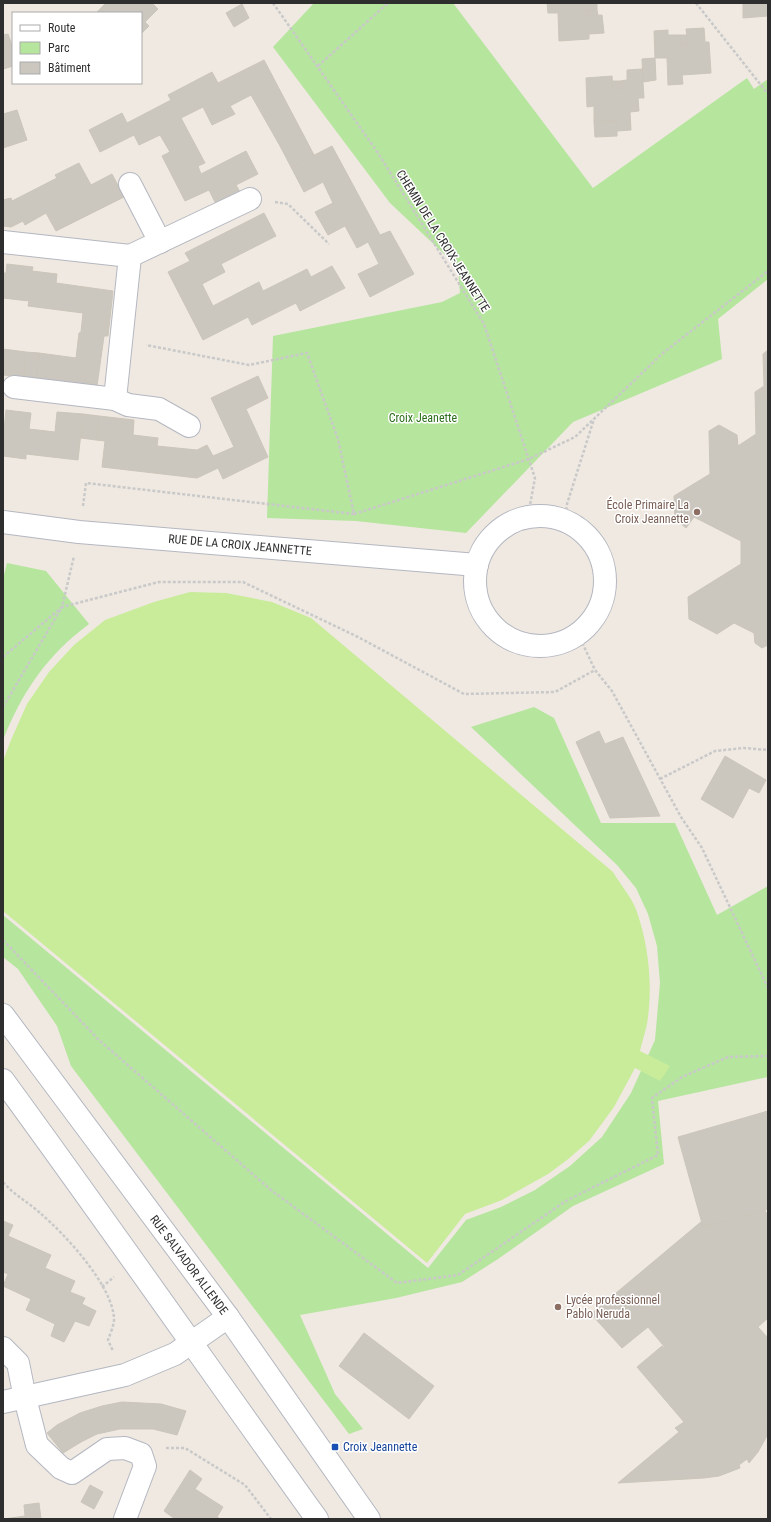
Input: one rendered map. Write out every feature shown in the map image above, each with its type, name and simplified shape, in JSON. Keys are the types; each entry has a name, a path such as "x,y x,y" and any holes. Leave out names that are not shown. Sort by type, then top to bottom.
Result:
{"street":[{"path":"130,184 160,242"},
{"path":"3,242 130,256 250,199"},
{"path":"115,399 130,256"},
{"path":"14,387 115,399 128,405 159,409 189,426"},
{"path":"547,515 565,520 580,529 593,541 601,556 606,573 605,591 600,607 591,622 578,634 562,642 545,646 528,645 511,639 496,629 485,616 478,600 475,582 477,565 487,542 505,525 516,519 528,516 547,515"},
{"name":"RUE DE LA CROIX JEANNETTE","path":"3,522 79,532 477,565"},
{"name":"RUE SALVADOR ALLENDE","path":"3,1015 228,1317 369,1519"},
{"path":"3,1080 74,1176 317,1519"},
{"path":"3,1402 125,1374 175,1354 228,1317"},
{"path":"3,1348 18,1363 37,1445 61,1468 72,1473 107,1449 125,1448 141,1454 145,1466 124,1519"}],"path":[{"name":"CHEMIN DE LA CROIX-JEANNETTE","path":"273,3 378,152 484,324 535,478 528,516"},
{"path":"318,66 388,3"},
{"path":"696,3 768,94"},
{"path":"250,199 288,204 329,244"},
{"path":"3,707 62,607 79,532 86,483 354,514 529,459 575,437 663,353 768,272"},
{"path":"122,340 249,365 306,353 338,439 354,514"},
{"path":"565,520 567,504 594,418"},
{"path":"3,657 62,607 159,582 243,582 358,637 464,694 555,692 595,670"},
{"path":"578,634 595,670 612,691 642,743 681,817 702,848 768,988"},
{"path":"660,779 716,751 744,748 768,750"},
{"path":"3,940 99,1040 271,1190 397,1283 458,1275 566,1201 658,1155 652,1098 682,1077 728,1057 768,1056"},
{"path":"3,1182 10,1191 40,1213 71,1243 96,1276 109,1300 114,1320 108,1340 125,1374"},
{"path":"141,1454 168,1447 185,1448 246,1485 271,1519"}],"green space":[{"name":"Croix Jeanette","path":"314,3 453,3 593,188 747,78 754,89 768,79 768,279 718,319 722,359 573,422 466,533 356,521 267,518 273,336 442,302 460,293 458,267 390,203 273,47"},
{"path":"7,563 46,571 89,624 61,648 37,676 27,690 3,740 3,579"},
{"path":"190,592 226,593 272,602 311,618 613,872 637,912 647,953 650,982 647,1024 640,1051 670,1066 660,1081 635,1068 614,1107 589,1141 548,1174 502,1200 465,1214 427,1263 3,911 3,761 27,704 49,672 74,645 105,620 154,602"},
{"path":"534,707 554,718 601,823 675,823 717,915 768,886 768,1077 658,1101 664,1164 573,1206 498,1259 462,1282 396,1298 300,1315 335,1394 363,1429 349,1434 71,1066 57,1026 18,969 3,957 3,915 428,1268 466,1220 501,1207 535,1190 570,1166 602,1137 631,1093 655,1040 660,983 657,946 648,914 636,888 617,865 471,727"}],"building":[{"path":"106,3 152,3 158,9 145,22 149,26 142,33 142,12 97,12"},
{"path":"547,3 597,3 597,10 588,10 587,16 602,15 604,33 589,34 589,39 559,41 558,13 548,13"},
{"path":"746,3 768,3 768,16 743,18 743,4 747,4"},
{"path":"242,4 249,18 234,27 226,13"},
{"path":"588,10 597,10 598,15 587,16"},
{"path":"704,28 705,42 709,42 711,73 682,75 683,84 668,85 667,58 655,58 654,31 668,30 668,35 680,35 681,45 688,44 686,29"},
{"path":"3,31 4,35 8,34 12,45 12,66 3,69"},
{"path":"680,35 687,35 688,44 681,45"},
{"path":"655,58 656,80 643,82 642,59"},
{"path":"264,60 303,134 280,146 251,95 230,106 235,114 212,125 203,107 181,118 205,163 198,166 201,174 246,151 258,174 236,185 240,192 216,204 209,190 185,201 162,156 170,152 160,135 139,145 134,135 100,152 89,130 122,113 127,123 171,100 168,95 212,72 218,83"},
{"path":"642,69 644,98 638,98 639,111 630,112 631,130 617,131 617,121 594,122 594,106 587,107 586,78 612,76 613,90 621,90 620,81 627,80 627,70"},
{"path":"612,81 620,81 621,90 613,90"},
{"path":"17,110 27,140 3,148 3,114"},
{"path":"617,121 617,136 595,137 594,122"},
{"path":"303,134 314,155 291,167 280,146"},
{"path":"332,146 380,235 390,231 414,274 370,297 358,274 379,264 368,242 357,248 345,226 328,235 315,212 333,203 323,182 304,192 291,167"},
{"path":"79,163 91,185 112,174 124,197 56,231 46,213 25,225 23,221 11,227 3,226 3,200 11,198 12,201 57,178 55,175"},
{"path":"264,213 276,236 221,264 225,272 202,284 213,306 259,282 263,291 307,269 311,277 332,266 345,288 300,311 296,303 252,325 248,317 203,340 168,272 190,261 185,253"},
{"path":"7,264 33,267 32,271 57,274 56,283 113,291 108,336 104,336 97,386 36,379 39,353 76,358 83,313 28,306 29,301 3,298 3,273 6,273"},
{"path":"3,349 26,352 24,377 3,375"},
{"path":"768,350 768,645 762,648 755,643 754,633 734,623 717,634 689,619 688,597 741,564 741,541 694,517 686,528 675,519 674,496 710,474 709,431 719,425 737,435 738,446 756,434 755,392 764,386 763,354"},
{"path":"26,352 39,353 36,379 24,377"},
{"path":"258,376 268,398 246,409 268,457 223,479 218,468 197,478 102,467 105,441 96,440 99,416 134,420 133,435 158,438 157,446 197,450 207,445 213,456 234,447 211,398"},
{"path":"6,410 31,413 29,429 55,432 57,412 83,414 78,460 26,454 26,459 3,456 3,430"},
{"path":"83,414 99,416 96,440 81,438"},
{"path":"599,731 605,744 623,737 660,816 610,818 576,742"},
{"path":"725,756 766,780 759,793 749,788 733,818 701,799"},
{"path":"768,1111 768,1209 703,1227 678,1137"},
{"path":"765,1210 768,1217 768,1266 667,1350 648,1327 622,1348 591,1314 702,1221 703,1227"},
{"path":"3,1221 13,1225 8,1236 51,1255 45,1268 75,1281 70,1292 85,1298 82,1304 96,1311 89,1326 75,1321 64,1342 51,1336 55,1324 26,1310 31,1299 3,1286 8,1274 3,1272"},
{"path":"768,1266 768,1318 758,1327 768,1338 768,1421 766,1423 768,1425 768,1434 758,1452 749,1463 747,1459 739,1465 740,1468 719,1476 618,1483 679,1432 675,1428 684,1422 637,1367 662,1346 667,1350"},
{"path":"364,1333 434,1386 409,1419 339,1366"},
{"path":"122,1402 161,1404 186,1411 177,1435 153,1429 120,1429 97,1434 63,1453 47,1433 57,1425 80,1413"},
{"path":"190,1470 202,1479 195,1489 223,1507 217,1517 220,1519 175,1519 164,1511"},
{"path":"90,1485 103,1492 94,1509 81,1502"},
{"path":"39,1503 41,1519 4,1519 25,1516 24,1505"}],"place":[{"name":"École Primaire La Croix Jeannette","path":"697,512"},
{"name":"Lycée professionnel Pablo Neruda","path":"558,1307"},
{"name":"Croix Jeannette","path":"335,1447"}]}
